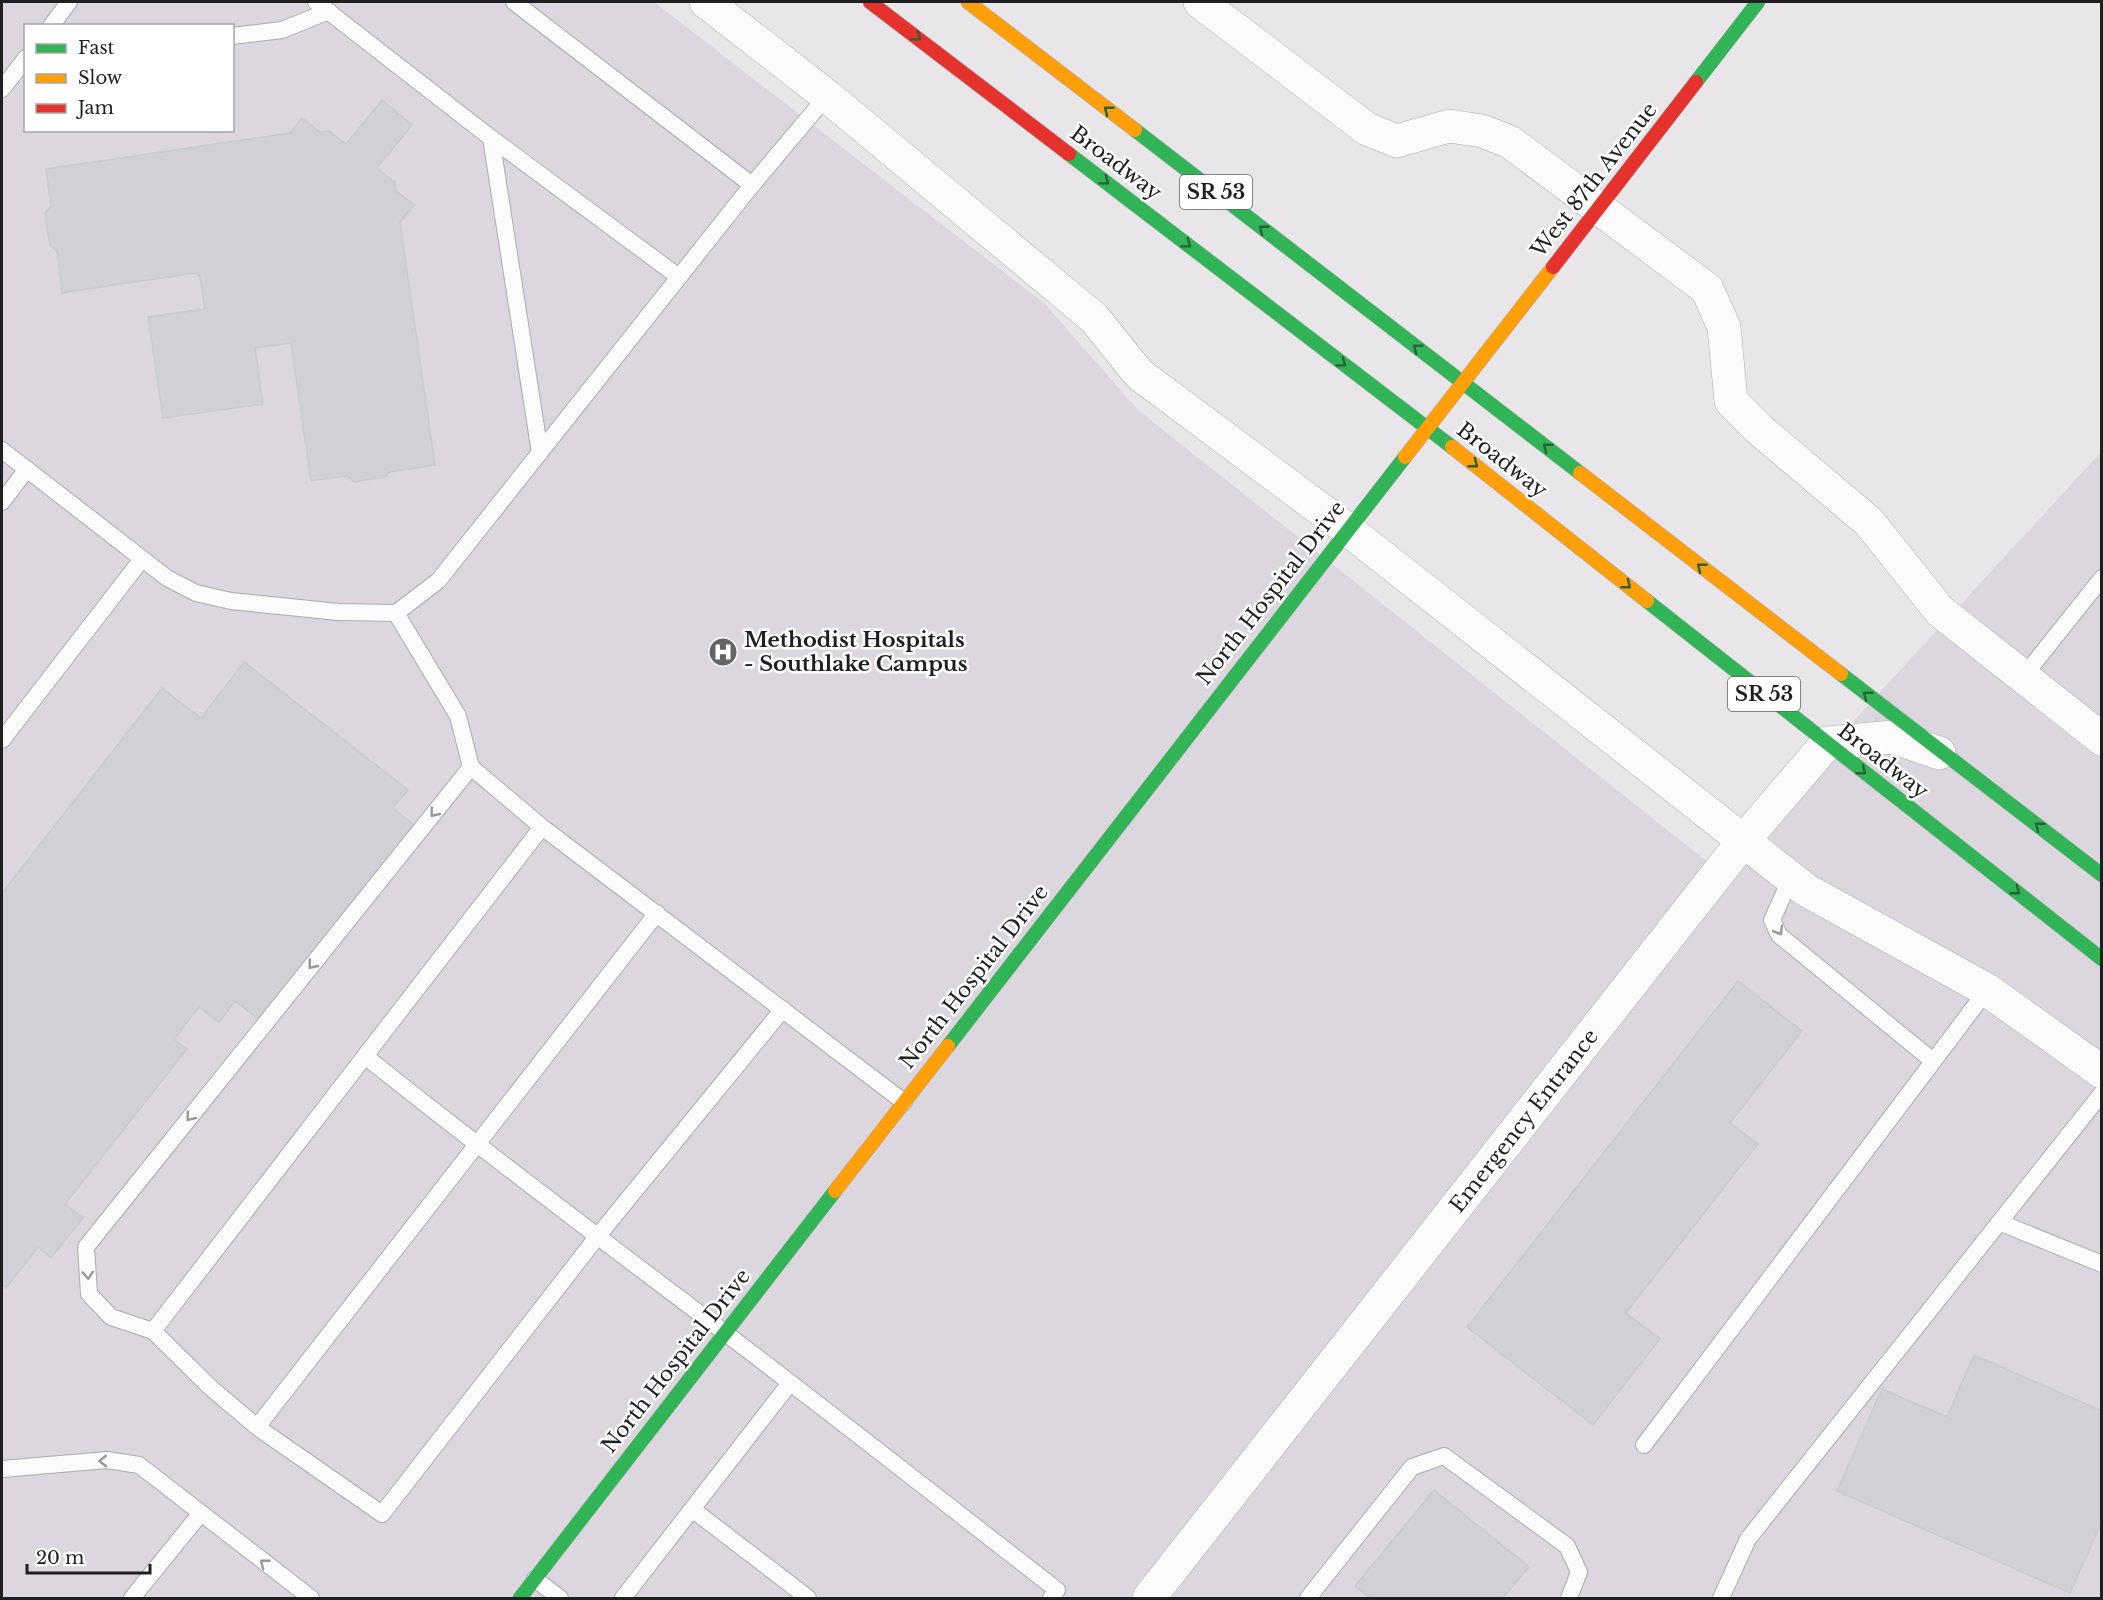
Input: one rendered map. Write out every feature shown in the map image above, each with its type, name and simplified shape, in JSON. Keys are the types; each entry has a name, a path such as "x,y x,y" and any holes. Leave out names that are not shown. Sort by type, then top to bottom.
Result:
{"main road":[{"name":"Broadway","path":"870,2 1428,428 2102,959"},
{"name":"Broadway","path":"968,2 2102,875"},
{"name":"West 87th Avenue","path":"1464,383 1758,2"},
{"name":"North Hospital Drive","path":"520,1599 1347,529 1464,383"}],"street":[{"path":"706,2 827,96 1094,318 1139,374 1347,529 1806,890 1987,990 2102,1072"},
{"path":"1200,2 1366,129 1397,141 1449,126 1482,131 1509,142 1707,289 1724,327 1731,401 1760,430 1869,522 1940,611 2102,739"},
{"path":"1827,743 1893,737 1947,756"},
{"name":"Emergency Entrance","path":"1149,1599 1744,840 1827,743"}],"lane":[{"path":"52,24 69,2"},
{"path":"514,2 752,185"},
{"path":"234,36 282,30 323,7 491,138 678,277"},
{"path":"2,89 24,61"},
{"path":"2,450 167,578 196,593 231,601 338,612 396,613 438,581 678,277 827,96"},
{"path":"491,138 540,453"},
{"path":"2,502 27,469"},
{"path":"2,740 142,559"},
{"path":"2023,677 2102,578"},
{"path":"396,613 458,716 471,767 542,827 904,1102"},
{"path":"471,767 86,1247 89,1294 111,1317 153,1331 211,1388 257,1427 382,1514 597,1237 783,1009"},
{"path":"153,1331 542,827"},
{"path":"1791,878 1772,920 1779,935 1933,1061"},
{"path":"257,1427 657,913"},
{"path":"1644,1445 1987,990"},
{"path":"364,1056 475,1144 725,1333 1057,1590 1051,1599"},
{"path":"1721,1599 1748,1539 2102,1093"},
{"path":"2001,1223 2102,1264"},
{"path":"623,1599 790,1383"},
{"path":"1308,1599 1412,1467 1444,1456 1568,1546 1580,1572 1569,1599"},
{"path":"2,1469 107,1460 139,1465 310,1599"},
{"path":"692,1509 808,1599"},
{"path":"132,1599 201,1513"},
{"path":"535,1579 560,1599"}],"shaded area":[{"name":"Methodist Hospitals - Southlake Campus","path":"2,2 654,2 1045,304 1138,410 1719,871 1744,840 2101,452 2101,1598 2,1598"}],"building":[{"path":"382,100 412,125 377,168 395,183 396,191 414,205 400,223 435,465 390,472 385,477 354,482 347,476 311,481 291,343 255,348 263,404 163,418 148,317 205,309 200,277 195,273 62,293 57,251 50,246 45,213 51,206 46,169 290,133 302,118 320,132 329,131 346,144"},
{"path":"244,662 408,790 393,808 415,826 261,1021 235,1001 219,1022 199,1007 174,1039 187,1049 65,1204 83,1218 51,1258 38,1247 6,1288 2,1285 2,893 162,688 201,718"},
{"path":"1738,981 1802,1031 1730,1123 1758,1144 1626,1313 1660,1339 1593,1425 1467,1327"},
{"path":"1974,1355 2102,1411 2102,1521 2070,1593 1837,1491 1882,1389 1947,1417"},
{"path":"1434,1490 1529,1567 1503,1598 1370,1598 1355,1586"}],"traffic: fast":[{"path":"1696,82 1758,2"},
{"path":"1135,130 1580,473"},
{"path":"1069,154 1452,447"},
{"path":"948,1046 1405,457"},
{"path":"1647,601 2102,959"},
{"path":"1841,674 2102,875"},
{"path":"520,1598 835,1191"}],"traffic: slow":[{"path":"968,2 1135,130"},
{"path":"1405,457 1553,267"},
{"path":"1452,447 1647,601"},
{"path":"1580,473 1841,674"},
{"path":"835,1191 948,1046"}],"traffic: jam":[{"path":"870,2 1069,154"},
{"path":"1553,267 1696,82"}],"place":[{"name":"Methodist Hospitals - Southlake Campus","path":"723,652"}]}
